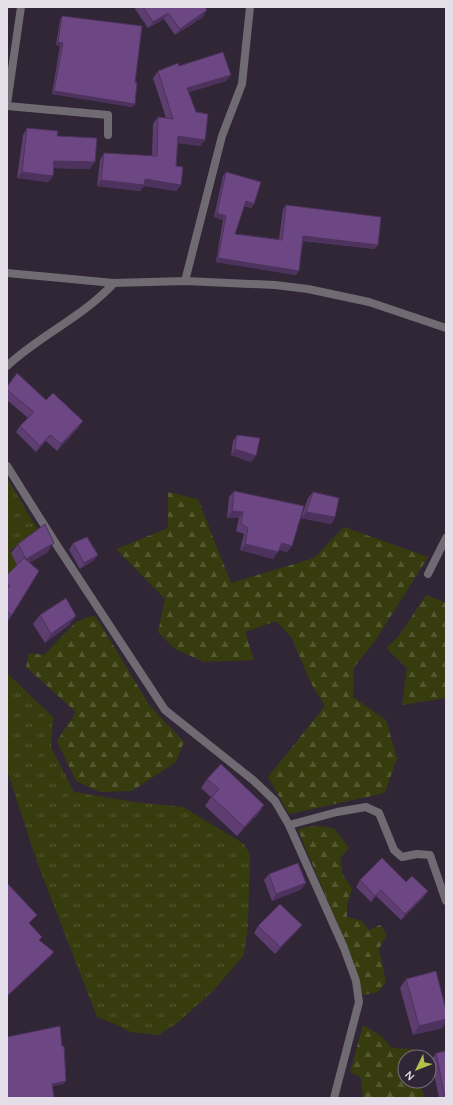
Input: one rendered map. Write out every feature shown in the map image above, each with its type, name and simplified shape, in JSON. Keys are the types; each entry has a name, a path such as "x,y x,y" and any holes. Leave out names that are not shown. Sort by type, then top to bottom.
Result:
{"street":[{"path":"21,7 7,105 108,116 108,135"},
{"path":"185,281 222,136 242,84 250,7"},
{"path":"7,273 114,284 185,281 308,288 369,302 446,328"},
{"path":"7,366 24,350 81,313 114,284"},
{"path":"7,466 58,547 165,710 253,780 275,801 289,825 344,948 356,981 359,1002 334,1098"},
{"path":"428,574 446,538"},
{"path":"289,825 336,812 366,807 380,813 394,850 402,858 416,854 430,855 446,901"}],"green space":[{"path":"7,478 38,530 16,546 7,541"},
{"path":"168,492 198,499 231,583 314,558 344,527 428,557 375,641 354,667 353,697 386,720 397,758 385,793 289,814 268,777 325,706 311,683 291,637 276,621 245,632 254,660 204,662 175,649 158,632 165,599 116,549 168,528"},
{"path":"7,541 16,546 10,551 18,566 7,578"},
{"path":"426,595 446,603 446,698 402,705 407,668 386,648 399,636"},
{"path":"91,616 96,617 150,706 184,742 176,762 132,791 100,792 76,781 57,741 76,712 26,667 29,653 44,655 76,622"},
{"path":"7,673 53,717 51,747 74,792 134,802 183,807 244,844 250,854 248,925 244,955 212,992 176,1024 158,1035 130,1032 97,1017 37,862 7,770"},
{"path":"322,826 335,829 349,848 340,858 343,875 352,889 347,904 347,917 362,921 369,930 380,925 387,934 379,949 386,982 378,992 363,995 349,951 298,830 305,827"},
{"path":"363,1025 380,1035 392,1048 413,1049 397,1049 397,1089 422,1089 425,1098 363,1098 361,1078 350,1072"}],"building":[{"path":"143,7 205,7 207,10 180,29 168,13 153,22"},
{"path":"62,16 142,26 135,83 137,82 135,104 54,91 63,43 58,42"},
{"path":"223,52 231,75 187,88 196,112 208,114 205,140 178,136 176,166 183,167 181,185 145,179 144,185 101,180 104,153 157,156 158,117 173,119 158,71 178,63 179,66"},
{"path":"27,128 58,131 57,136 97,138 95,162 54,161 53,176 22,172"},
{"path":"226,172 261,182 254,204 246,201 235,234 282,240 286,205 381,217 378,245 303,236 299,271 218,258 226,216 217,213"},
{"path":"17,373 46,400 53,393 83,421 61,444 50,435 40,446 20,426 34,412 7,390 7,387"},
{"path":"237,435 260,438 256,456 235,449"},
{"path":"234,491 304,506 292,546 282,543 278,552 245,544 248,528 241,524 243,512 232,511"},
{"path":"313,492 339,498 335,517 306,512"},
{"path":"45,524 54,543 26,559 18,544"},
{"path":"87,537 98,555 84,563 73,543"},
{"path":"24,558 39,571 12,615 7,612 7,589 10,586 7,584 7,575"},
{"path":"66,598 76,616 51,634 40,615"},
{"path":"221,764 264,805 244,827 212,797 219,789 207,779"},
{"path":"382,858 406,882 412,876 428,891 405,914 381,890 375,896 360,880"},
{"path":"298,863 306,883 276,894 269,874"},
{"path":"7,883 37,915 29,923 42,937 39,940 54,952 7,996"},
{"path":"280,904 302,925 280,947 258,926"},
{"path":"436,971 446,1010 446,1019 419,1026 406,979"},
{"path":"60,1026 62,1046 64,1046 66,1081 52,1084 54,1098 7,1098 7,1037"},
{"path":"446,1051 446,1098 437,1058 437,1053"}]}
